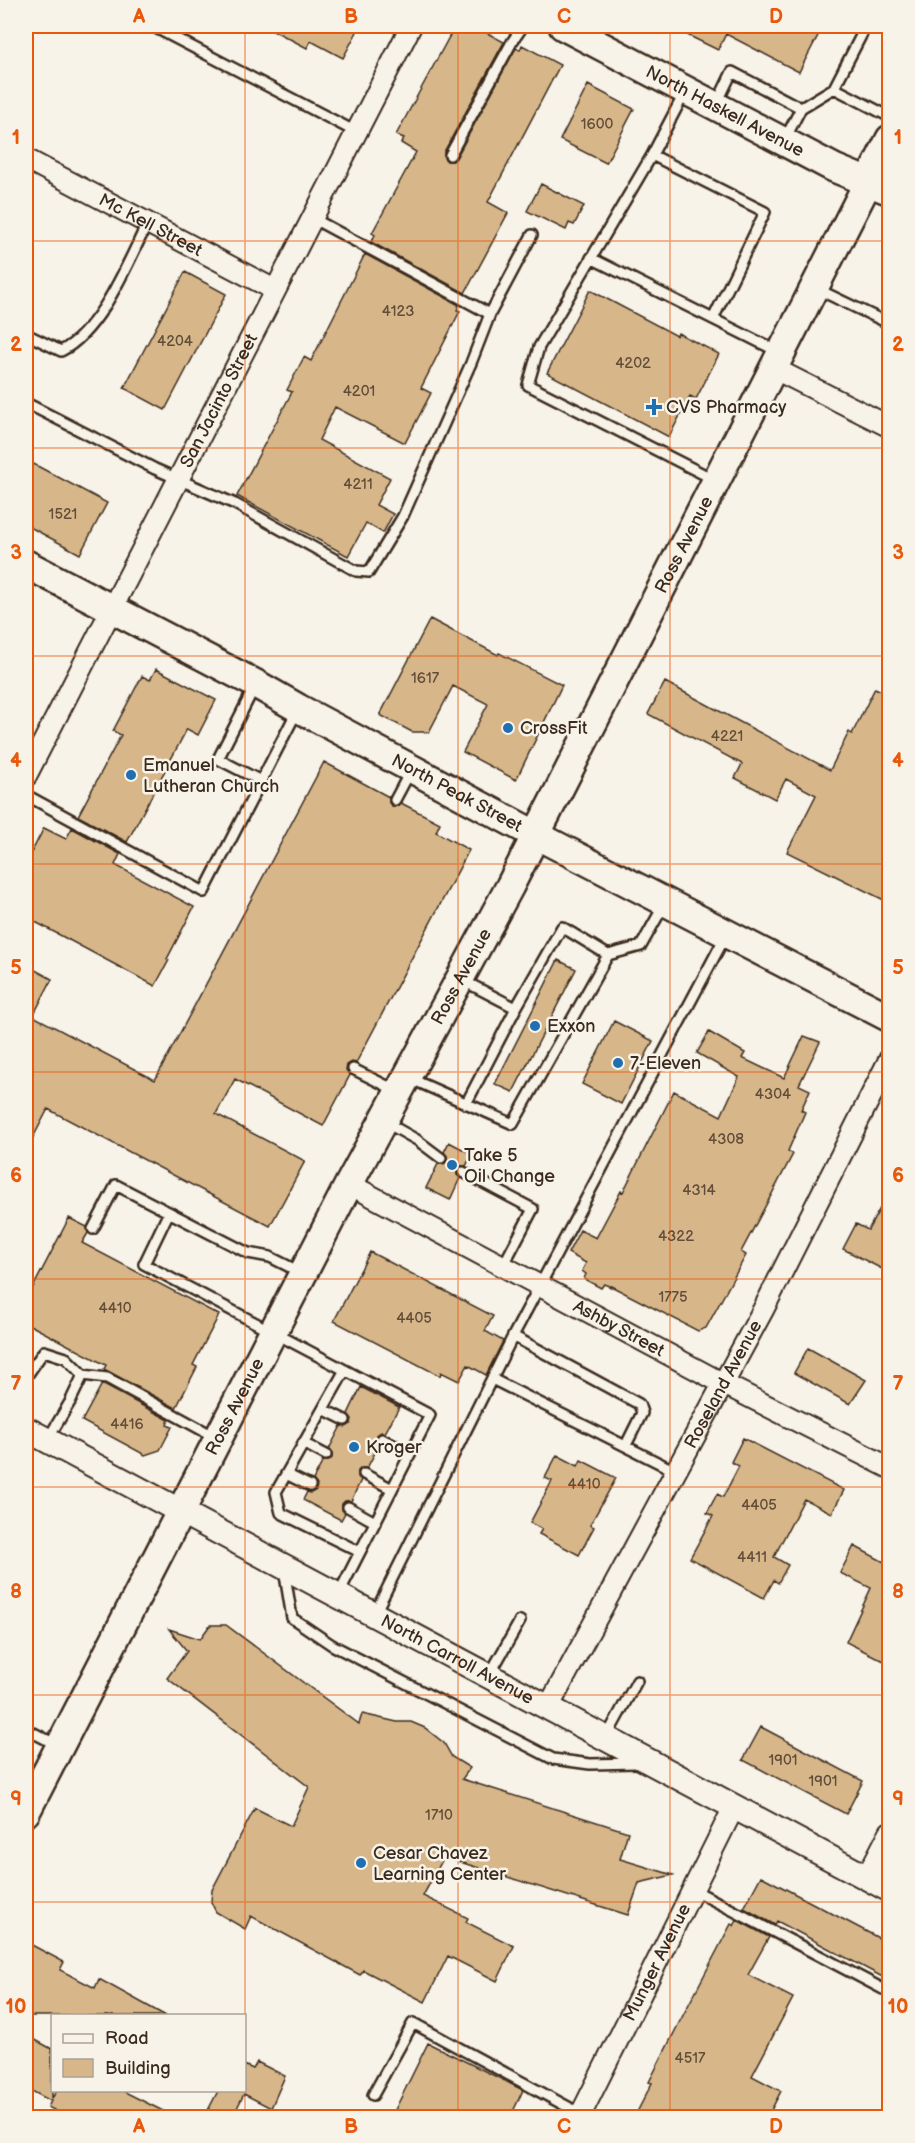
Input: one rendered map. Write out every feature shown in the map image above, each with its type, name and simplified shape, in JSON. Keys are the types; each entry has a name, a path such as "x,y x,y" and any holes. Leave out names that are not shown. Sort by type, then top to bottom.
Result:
{"main road":[{"name":"North Haskell Avenue","path":"563,26 834,168 879,186"},
{"name":"Ross Avenue","path":"26,1812 349,1184 536,835 717,481 813,287 879,186 890,139"},
{"name":"North Peak Street","path":"26,564 256,684 536,835 890,1018"}],"street":[{"name":"San Jacinto Street","path":"26,776 411,26"},
{"name":"Mc Kell Street","path":"26,159 275,290"},
{"path":"776,360 890,427"},
{"name":"Roseland Avenue","path":"548,1708 763,1310 890,1058"},
{"name":"Ashby Street","path":"349,1184 722,1383 890,1468"},
{"name":"North Carroll Avenue","path":"36,1435 890,1890"},
{"name":"Munger Avenue","path":"580,2116 734,1807"},
{"path":"866,1878 890,1832"}],"lane":[{"path":"152,26 356,132"},
{"path":"450,155 523,26"},
{"path":"784,141 801,108 834,88 866,26"},
{"path":"716,105 732,72 801,108"},
{"path":"834,88 890,117"},
{"path":"686,90 652,155 539,347 528,385 717,481"},
{"path":"652,155 765,212 713,319"},
{"path":"312,218 490,314"},
{"path":"26,334 61,351 70,346 99,316 148,222"},
{"path":"26,405 178,480 235,504 356,571 369,572 403,516 471,363 490,314 532,236"},
{"path":"591,258 713,319 776,360"},
{"path":"813,287 890,324"},
{"path":"256,684 218,759 261,781"},
{"path":"26,795 204,892 298,708"},
{"path":"395,800 411,769"},
{"path":"354,1069 466,1104 513,1124 608,955 641,946 666,901"},
{"path":"466,1104 516,1008 562,927 608,955"},
{"path":"374,1615 513,1336 727,933"},
{"path":"460,979 516,1008"},
{"path":"383,1121 417,1140 441,1158"},
{"path":"463,1172 533,1209 503,1266"},
{"path":"93,1229 116,1185 248,1253 270,1257 303,1274"},
{"path":"169,1212 144,1263 430,1415 338,1596"},
{"path":"513,1336 639,1404 642,1413 626,1446"},
{"path":"26,1377 44,1351 66,1358 83,1375 107,1378 218,1438"},
{"path":"345,1370 276,1492 281,1513 360,1552"},
{"path":"36,1435 70,1402 83,1375"},
{"path":"492,1379 675,1471"},
{"path":"323,1409 345,1420"},
{"path":"382,1439 410,1453"},
{"path":"303,1443 326,1455"},
{"path":"286,1474 310,1486"},
{"path":"364,1474 392,1489"},
{"path":"348,1507 375,1522"},
{"path":"283,1567 292,1618 332,1645 553,1759 590,1764 650,1762"},
{"path":"489,1676 520,1621"},
{"path":"606,1738 637,1681"},
{"path":"26,1730 59,1746"},
{"path":"692,1889 883,1989"},
{"path":"374,2095 413,2023 580,2116"}],"building":[{"path":"265,26 360,26 343,58 311,41 307,48"},
{"path":"455,26 474,26 504,42 444,152 444,158 447,161 453,161 456,158 516,48 520,50 522,45 560,65 488,202 508,213 465,293 371,242 375,235 372,233 416,152 401,143 404,138 396,135"},
{"path":"669,26 823,26 799,72 726,34 718,50"},
{"path":"588,85 634,109 606,163 560,140"},
{"path":"541,184 584,206 574,225 569,223 566,230 527,211"},
{"path":"365,254 459,305 457,310 460,311 421,388 431,393 405,443 335,407 319,440 390,478 376,505 393,514 383,533 366,523 348,556 237,496 292,392 287,390 304,357 311,361"},
{"path":"185,272 226,294 165,410 124,388"},
{"name":"CVS Pharmacy","path":"590,290 677,336 678,333 719,354 696,399 690,396 669,437 547,373"},
{"path":"26,460 107,503 80,554 26,525"},
{"path":"430,619 562,685 516,780 463,752 488,704 453,686 429,732 412,732 380,715"},
{"name":"Emanuel Lutheran Church","path":"156,669 216,700 198,735 187,729 127,842 78,816 121,735 113,731 142,676 150,680"},
{"path":"665,682 830,770 849,732 852,734 875,688 890,695 890,903 787,852 816,795 786,779 775,799 735,778 742,764 648,714"},
{"path":"324,762 389,797 389,803 392,806 398,806 401,803 440,823 436,832 469,850 356,1063 352,1062 347,1065 346,1070 350,1075 323,1126 235,1079 216,1114 305,1161 270,1226 48,1109 26,1151 26,965 52,979 33,1016 155,1080"},
{"path":"44,828 66,839 72,828 120,854 115,865 194,907 155,986 26,917 26,863"},
{"name":"Exxon","path":"558,960 576,969 513,1092 495,1084"},
{"name":"7-Eleven","path":"614,1021 653,1041 621,1104 582,1084"},
{"path":"709,1032 745,1053 742,1058 784,1078 804,1036 820,1042 799,1085 810,1090 801,1110 805,1112 788,1151 793,1154 741,1252 746,1255 706,1328 698,1331 611,1286 604,1284 601,1288 584,1279 586,1274 582,1271 586,1263 568,1253 580,1230 596,1238 621,1191 623,1192 674,1091 721,1116 739,1077 697,1053"},
{"name":"Take 5 Oil Change","path":"449,1142 472,1154 466,1166 460,1166 457,1169 457,1175 460,1178 450,1200 426,1188 438,1164 447,1162 444,1152"},
{"path":"890,1190 890,1259 884,1270 843,1249 856,1224 868,1230"},
{"path":"69,1218 87,1227 88,1233 82,1243 219,1315 193,1365 197,1367 176,1408 104,1369 106,1365 26,1323 26,1301"},
{"path":"370,1252 493,1316 485,1331 503,1341 486,1375 468,1365 459,1381 441,1372 440,1376 334,1321"},
{"path":"808,1348 866,1380 850,1404 794,1373"},
{"path":"102,1384 169,1420 167,1425 172,1427 160,1450 145,1455 82,1421"},
{"name":"Kroger","path":"361,1387 399,1407 385,1433 381,1432 376,1436 375,1440 379,1445 367,1468 361,1468 358,1471 358,1477 361,1480 351,1501 345,1501 342,1504 342,1510 345,1513 341,1520 303,1500 307,1492 311,1493 316,1490 317,1485 313,1480 323,1461 329,1461 332,1458 332,1452 329,1449 341,1426 346,1427 351,1424 352,1419 348,1414"},
{"path":"743,1438 844,1490 832,1513 804,1499 774,1557 788,1565 778,1583 774,1580 764,1598 690,1558 713,1516 707,1513 717,1494 723,1497 739,1466 731,1462"},
{"path":"557,1455 578,1466 581,1460 616,1478 590,1525 594,1527 579,1555 539,1534 542,1529 530,1523 552,1481 545,1478"},
{"path":"854,1546 884,1562 890,1551 890,1664 846,1642 871,1588 840,1573"},
{"path":"210,1625 226,1625 359,1724 362,1714 397,1722 411,1722 425,1728 444,1743 452,1757 470,1768 462,1779 628,1832 620,1859 673,1875 639,1883 628,1915 444,1857 423,1896 468,1918 466,1922 514,1946 497,1981 448,1956 425,2002 363,1970 360,1975 251,1916 245,1929 216,1912 211,1902 212,1890 255,1808 291,1826 309,1787 167,1678 187,1651 169,1629 200,1639"},
{"path":"761,1727 863,1781 846,1814 743,1760"},
{"path":"761,1876 890,1944 890,1981 777,1921 775,1925 744,1908"},
{"path":"737,1920 769,1937 748,1975 793,1998 752,2076 781,2091 767,2118 634,2118 652,2083 649,2082 679,2023 731,1924 734,1926"},
{"path":"26,1942 64,1962 60,1970 95,1988 99,1979 162,2014 51,2014 51,2016 26,2016"},
{"path":"26,2035 51,2048 52,2098 56,2092 125,2092 177,2118 69,2118 48,2107 51,2101 26,2088"},
{"path":"428,2043 523,2090 510,2118 391,2118"},
{"path":"257,2062 285,2076 271,2108 244,2094 232,2118 204,2118 217,2092 246,2092 246,2066 253,2069"}],"place":[{"name":"CVS Pharmacy","path":"654,407"},
{"name":"CrossFit","path":"508,728"},
{"name":"Emanuel Lutheran Church","path":"131,775"},
{"name":"Exxon","path":"535,1026"},
{"name":"7-Eleven","path":"618,1063"},
{"name":"Take 5 Oil Change","path":"452,1165"},
{"name":"Kroger","path":"354,1447"},
{"name":"Cesar Chavez Learning Center","path":"361,1863"}]}
